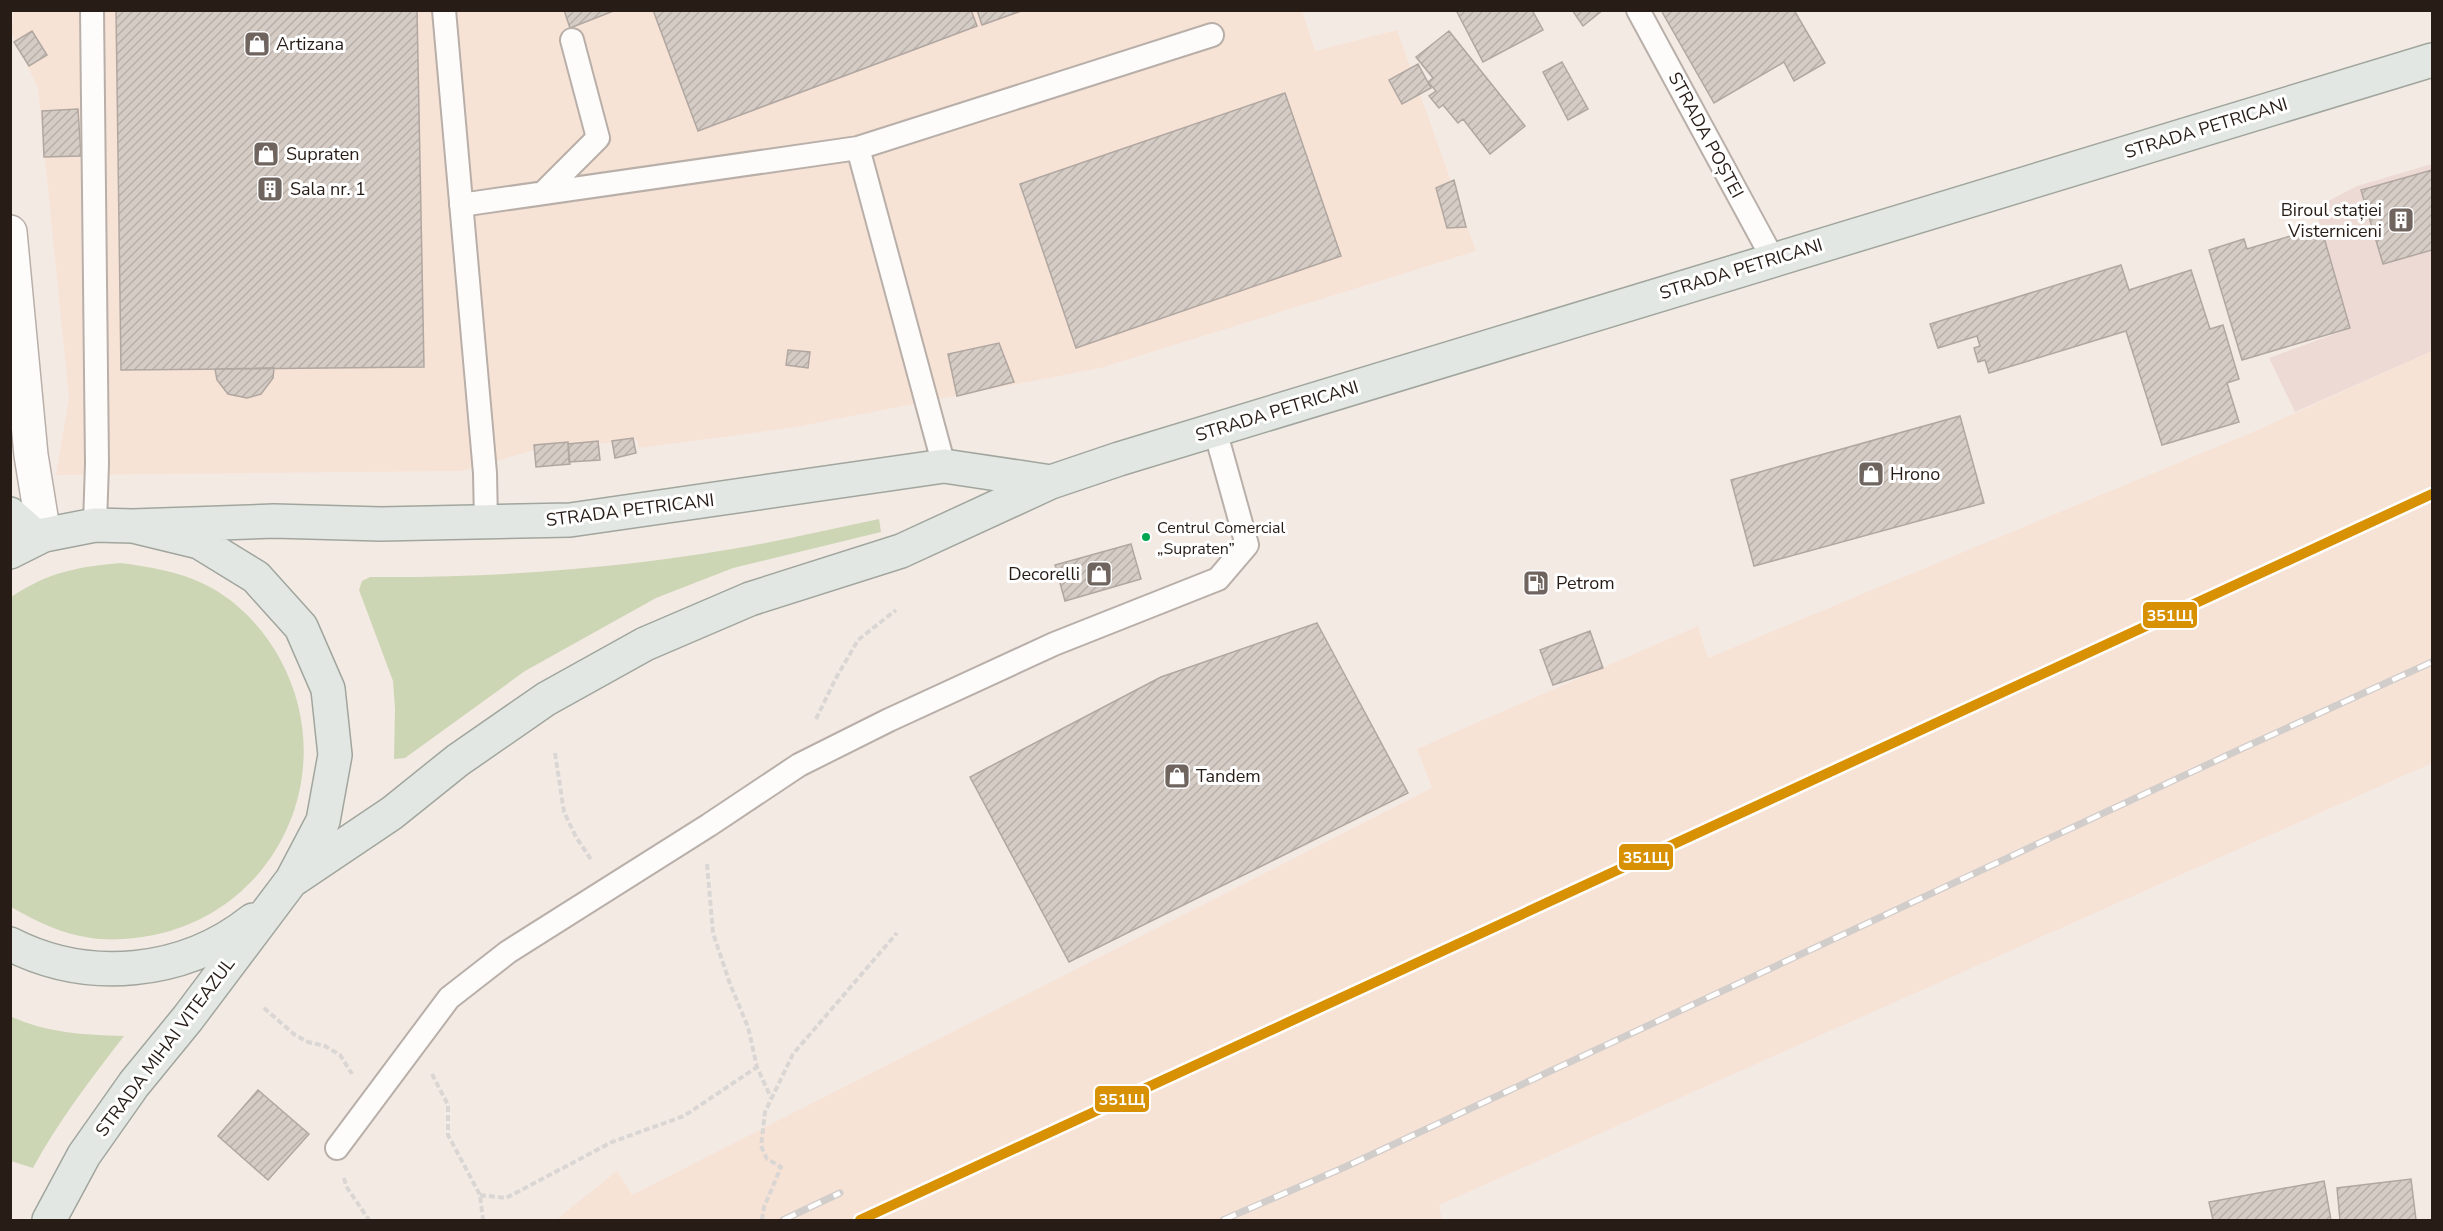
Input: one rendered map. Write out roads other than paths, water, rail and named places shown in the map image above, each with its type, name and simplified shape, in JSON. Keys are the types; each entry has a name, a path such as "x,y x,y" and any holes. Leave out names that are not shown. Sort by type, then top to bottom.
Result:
{"main road":[{"name":"STRADA PETRICANI","path":"291,881 392,813 458,760 546,699 645,644 750,599 901,551 1052,482 1773,259 2433,60"},
{"name":"STRADA PETRICANI","path":"134,526 274,521 381,524 570,520 944,466 1052,482"},
{"path":"10,514 31,542 95,525 134,526 199,542 256,577 301,627 328,689 335,755 323,821 291,881 252,921 203,951 148,967 92,969 36,957 10,944"},
{"name":"STRADA MIHAI VITEAZUL","path":"49,1221 84,1155 134,1084 188,1018 291,881"}],"street":[{"path":"10,232 31,455 31,542"}],"lane":[{"path":"92,10 97,463 95,525"},
{"path":"444,10 485,473 486,522"},
{"name":"STRADA POȘTEI","path":"1638,10 1773,259"},
{"path":"461,205 858,148 1212,35"},
{"path":"543,193 598,138 572,40"},
{"path":"858,148 944,466"},
{"path":"337,1148 449,998 508,952 709,825 799,765 889,720 1054,644 1218,579 1246,545 1215,430"}],"railway":[{"path":"1223,1220 1345,1167 2432,662"},
{"path":"783,1220 840,1193"}],"place":[{"name":"Artizana","path":"257,44"},
{"name":"Supraten","path":"266,154"},
{"name":"Sala nr. 1","path":"270,189"},
{"name":"Biroul stației Visterniceni","path":"2401,220"},
{"name":"Hrono","path":"1871,474"},
{"name":"Centrul Comercial „Supraten”","path":"1146,537"},
{"name":"Decorelli","path":"1099,574"},
{"name":"Petrom","path":"1536,583"},
{"name":"Tandem","path":"1177,776"}]}
